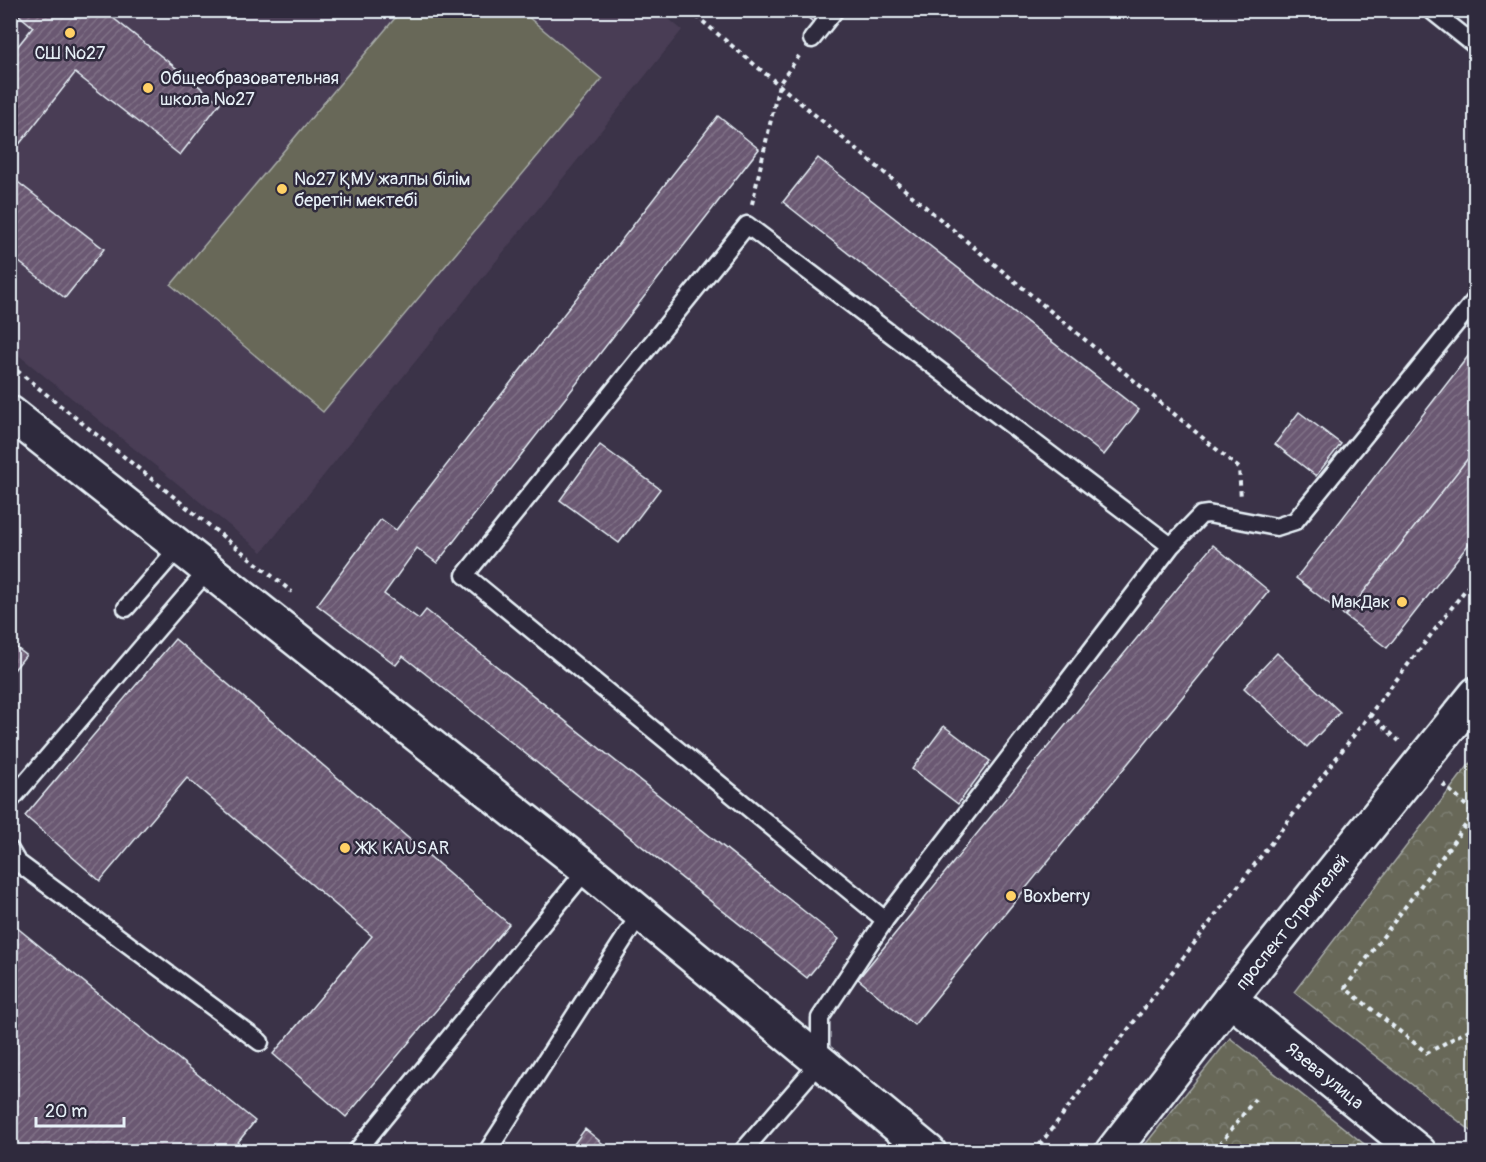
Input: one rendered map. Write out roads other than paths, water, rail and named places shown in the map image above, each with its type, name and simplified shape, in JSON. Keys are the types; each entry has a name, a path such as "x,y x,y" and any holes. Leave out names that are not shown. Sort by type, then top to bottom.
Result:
{"street":[{"path":"10,413 588,869 929,1152"},
{"name":"проспект Строителей","path":"1112,1152 1230,999 1476,694"},
{"name":"Язева улица","path":"1230,999 1419,1152"}],"lane":[{"path":"812,39 835,10"},
{"path":"1431,10 1476,46"},
{"path":"885,920 465,575 747,225 1171,546"},
{"path":"742,1152 820,1062 820,1018 885,920 1171,546 1201,515 1219,514 1276,527 1296,521 1476,299"},
{"path":"126,608 179,547"},
{"path":"10,801 208,570"},
{"path":"10,850 17,862 260,1042"},
{"path":"356,1152 588,869"},
{"path":"486,1152 640,914"}],"place":[{"name":"СШ №27","path":"70,33"},
{"name":"Общеобразовательная школа №27","path":"148,88"},
{"name":"No27 ҚМУ жалпы білім беретін мектебі","path":"282,189"},
{"name":"МакДак","path":"1402,602"},
{"name":"ЖК KAUSAR","path":"345,848"},
{"name":"Boxberry","path":"1011,896"}]}
